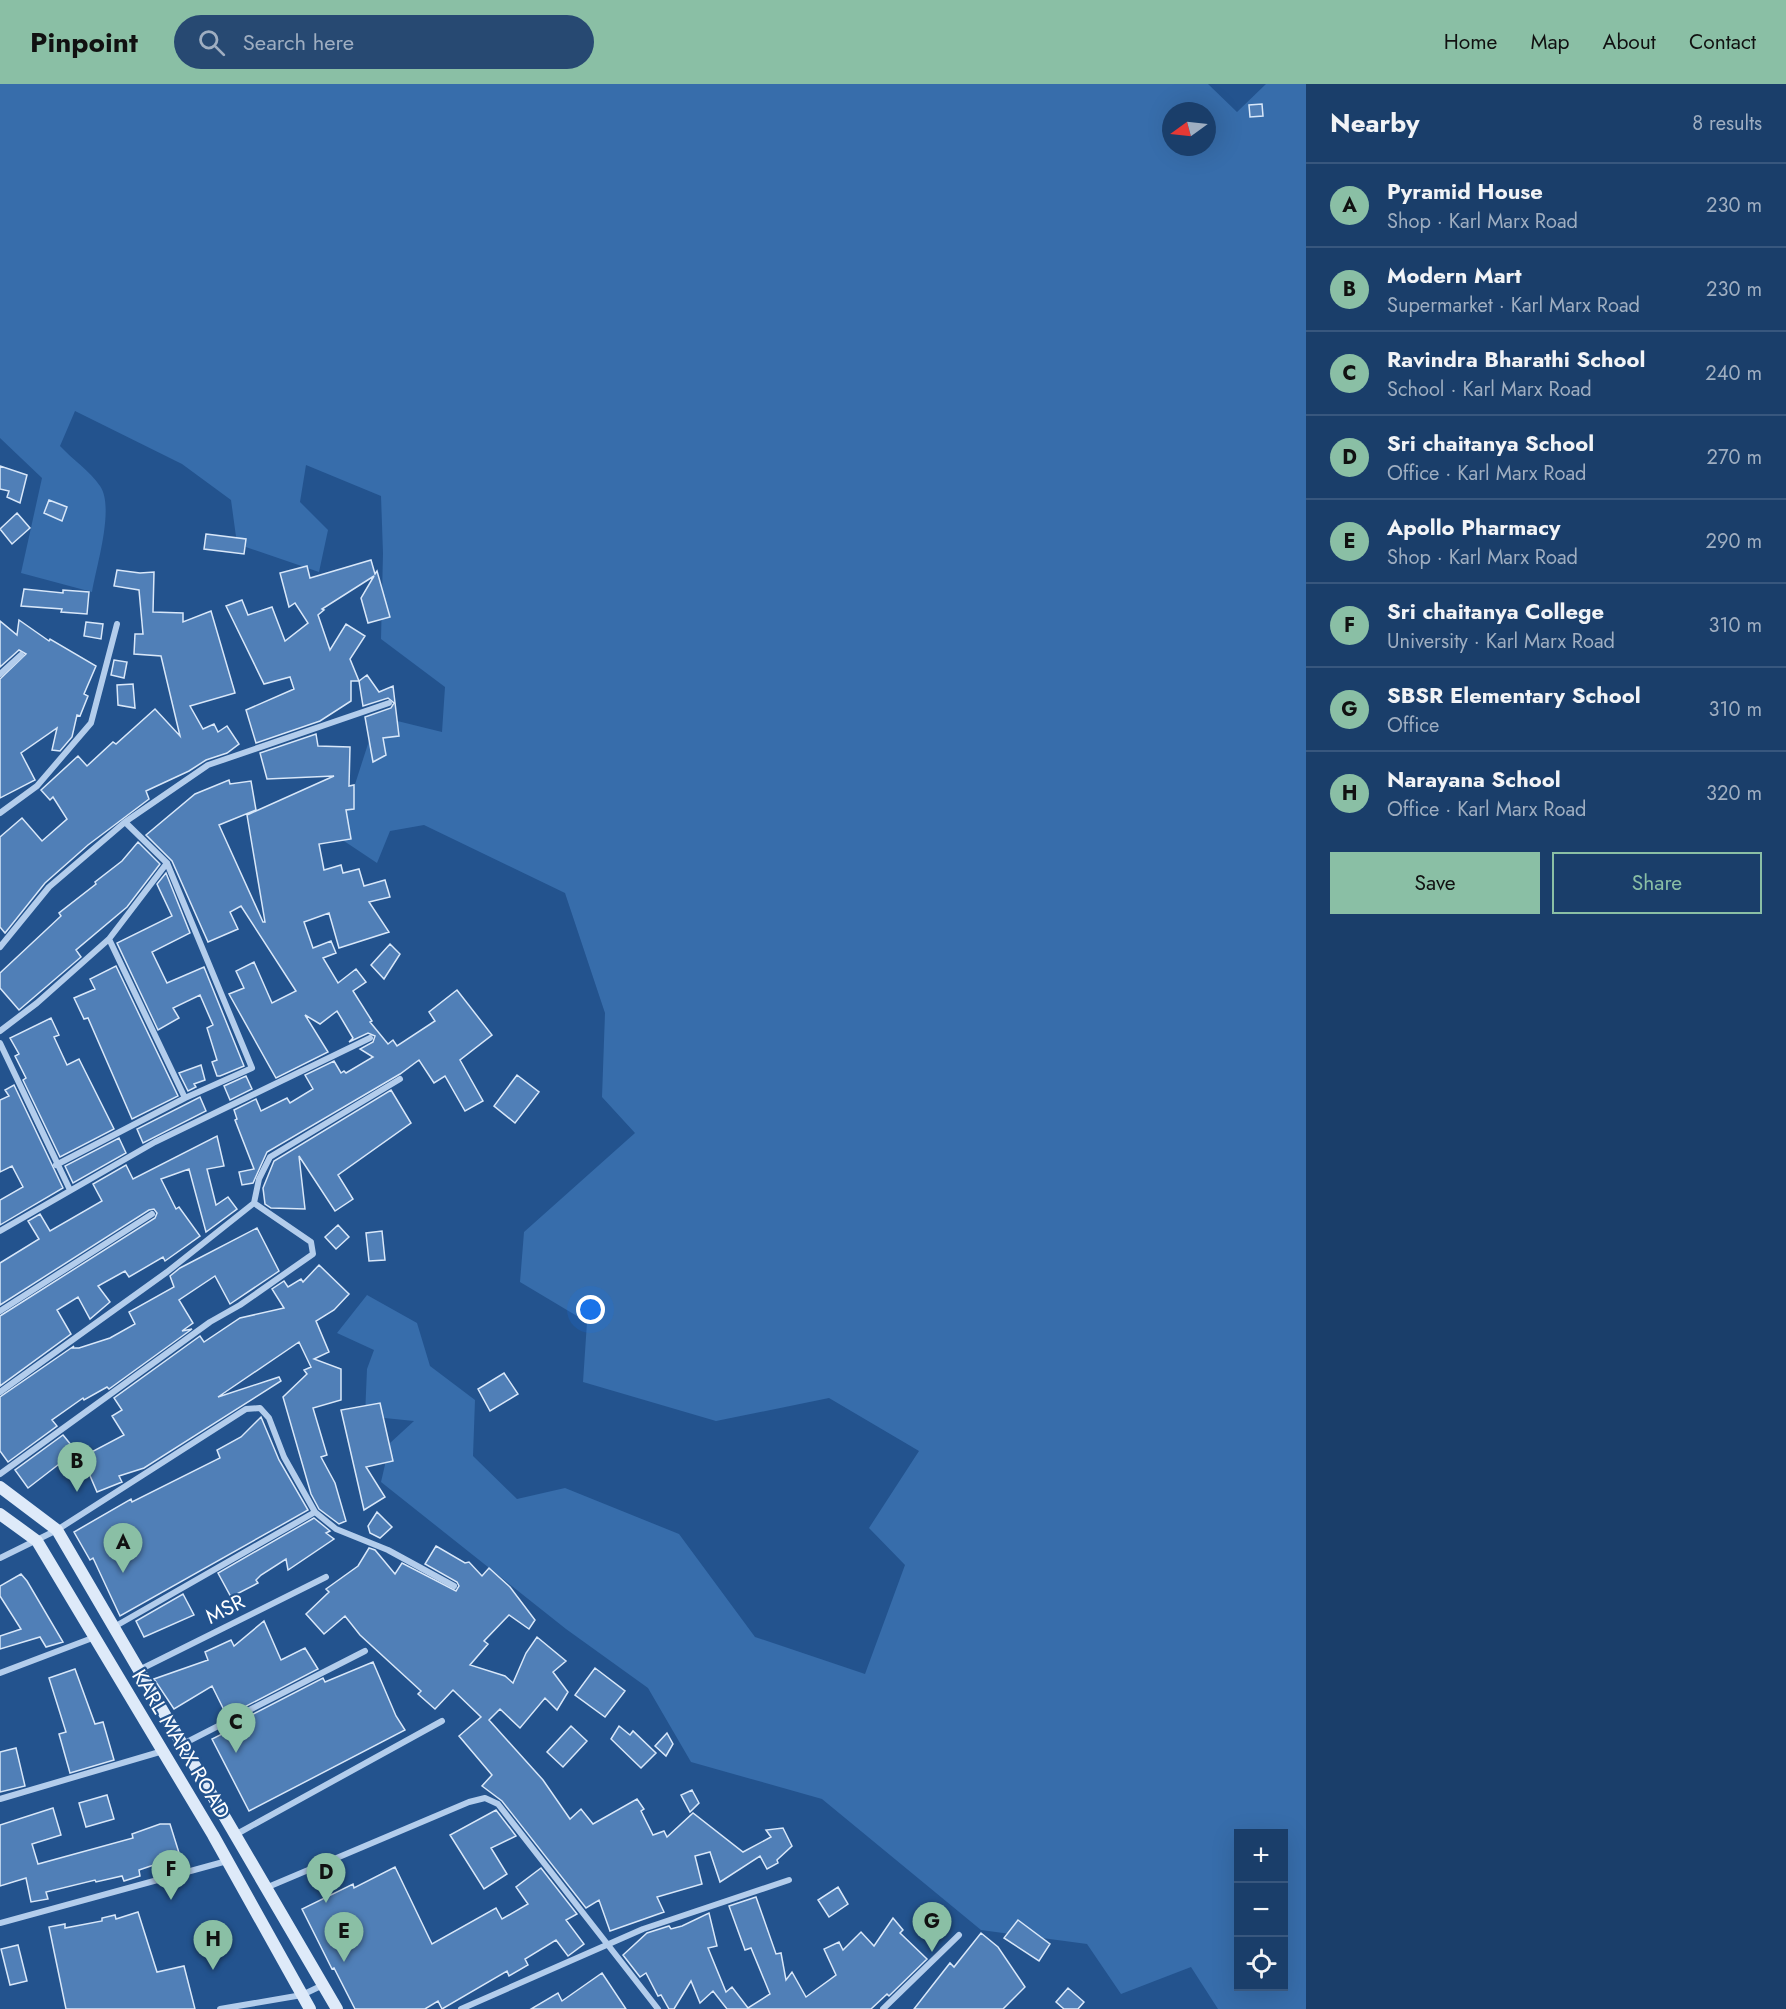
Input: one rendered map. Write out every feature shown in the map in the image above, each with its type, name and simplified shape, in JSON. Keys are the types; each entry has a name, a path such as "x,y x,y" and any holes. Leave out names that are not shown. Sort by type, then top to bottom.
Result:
{"main road":[{"name":"KARL MARX ROAD","path":"0,1487 57,1530 234,1835 268,1887 337,2009"},
{"name":"KARL MARX ROAD","path":"0,1514 37,1541 96,1636 310,2009"}],"street":[{"path":"0,813 37,786 91,723 117,624"},
{"path":"0,674 21,655"},
{"path":"0,947 49,887 124,822 208,765 389,703"},
{"path":"56,1165 184,1098 252,1068 167,863 124,822"},
{"path":"0,1031 37,1004 110,939 167,863"},
{"path":"110,939 184,1098"},
{"path":"0,1231 155,1142 370,1038"},
{"path":"0,1043 56,1165 70,1190"},
{"path":"0,1392 167,1272 254,1203 259,1179 270,1156 400,1079"},
{"path":"0,1474 210,1322 240,1305 313,1254 311,1242 254,1203"},
{"path":"0,1311 152,1214"},
{"path":"0,1558 57,1530 246,1409 260,1408 269,1418 284,1457 315,1512 336,1529 388,1550 454,1586"},
{"path":"114,1627 315,1512"},
{"name":"MSR","path":"139,1670 326,1577"},
{"path":"0,1673 96,1636"},
{"path":"182,1744 365,1651"},
{"path":"234,1835 442,1721"},
{"path":"0,1799 163,1751"},
{"path":"268,1887 469,1802 485,1798 498,1804 658,2009"},
{"path":"0,1923 227,1861"},
{"path":"461,2009 606,1944 789,1880"},
{"path":"883,2009 959,1935"},
{"path":"220,2009 302,1995 323,1985"}],"shaded area":[{"path":"0,84 1208,84 1237,112 1266,84 1306,84 1306,2009 1218,2009 1191,1967 1121,1994 1087,1944 981,1930 822,1799 691,1762 648,1688 566,1629 381,1482 390,1443 414,1421 365,1416 367,1369 374,1350 337,1333 367,1295 417,1323 430,1366 475,1400 473,1456 517,1499 565,1488 679,1534 755,1637 865,1674 905,1565 869,1528 919,1451 829,1398 716,1421 583,1382 587,1322 520,1282 524,1232 635,1133 602,1097 605,1013 565,893 424,825 390,831 377,863 338,837 377,716 442,732 445,687 381,639 383,553 381,496 306,465 300,502 328,530 319,572 237,544 231,500 182,464 75,411 60,446 100,486 106,508 103,538 92,592 21,573 42,478 0,438"}],"building":[{"path":"1262,104 1263,116 1250,117 1249,105"},
{"path":"0,466 27,475 20,503 7,497 9,491 0,489"},
{"path":"49,500 67,507 62,521 44,513"},
{"path":"17,513 30,528 12,544 0,529"},
{"path":"206,534 246,539 244,554 204,549"},
{"path":"371,560 375,574 377,571 390,617 368,623 361,598 374,576 322,609 324,610 318,615 330,650 346,624 365,636 350,659 359,681 351,681 351,701 320,721 256,743 246,710 294,689 290,677 264,684 226,606 242,600 248,615 272,607 285,641 308,623 295,603 289,607 280,573 307,566 310,578"},
{"path":"117,570 154,572 153,612 183,613 183,622 211,611 235,693 190,706 203,729 214,724 218,732 227,726 239,744 227,753 206,760 189,771 146,791 149,799 88,845 45,883 5,933 0,927 0,837 22,818 42,841 67,819 53,797 50,800 41,790 78,756 87,766 155,709 180,736 161,656 134,654 135,634 143,634 139,590 114,586"},
{"path":"24,589 63,593 63,590 89,592 87,614 61,612 62,609 21,606"},
{"path":"19,620 49,641 50,639 96,666 84,694 88,696 80,716 77,715 72,737 60,751 52,750 57,728 21,753 35,780 0,798 0,679 26,654 19,650 0,667 0,621 17,635"},
{"path":"86,622 103,624 101,639 84,636"},
{"path":"114,660 127,662 124,678 111,675"},
{"path":"367,675 379,692 393,686 399,736 383,738 386,755 373,762 365,717 391,708 394,703 388,698 363,706 359,681"},
{"path":"133,684 135,708 118,705 117,685"},
{"path":"316,734 318,746 350,747 349,786 354,785 354,809 346,810 351,839 319,844 324,870 341,865 343,873 359,869 364,886 385,880 390,897 369,902 389,932 339,948 329,913 304,922 313,948 331,941 336,953 323,958 338,983 356,969 366,982 353,991 372,1021 370,1022 388,1044 393,1040 397,1046 435,1021 429,1012 457,990 492,1035 460,1060 483,1101 465,1111 445,1076 434,1083 419,1060 400,1074 267,1152 253,1183 242,1185 239,1172 254,1169 235,1120 237,1119 234,1110 256,1099 261,1111 287,1098 290,1103 313,1089 305,1075 334,1061 341,1073 344,1071 346,1073 373,1057 360,1049 373,1042 375,1036 368,1033 349,1042 353,1038 337,1011 320,1024 305,1015 328,1052 276,1078 229,994 244,988 236,971 254,962 272,1003 296,991 241,906 230,912 238,929 208,942 172,861 146,835 195,794 229,780 230,784 251,781 256,810 219,825 263,922 265,922 247,815 334,776 267,779 260,753"},
{"path":"138,842 160,864 127,907 76,950 81,957 19,1010 0,988 0,973 61,916 59,913 122,861"},
{"path":"166,873 190,933 152,952 167,983 204,967 244,1066 220,1076 217,1076 212,1062 217,1060 207,1028 213,1025 200,995 173,1008 179,1018 158,1030 117,943 172,916 157,884"},
{"path":"390,944 400,954 384,979 371,965"},
{"path":"116,966 178,1096 132,1119 88,1018 84,1019 74,998 95,989 90,979"},
{"path":"51,1018 59,1035 54,1037 67,1065 79,1059 114,1129 60,1157 23,1080 26,1078 15,1056 19,1054 10,1038"},
{"path":"201,1065 205,1080 194,1084 196,1087 188,1091 179,1073"},
{"path":"517,1075 539,1092 515,1123 494,1106"},
{"path":"246,1076 252,1089 230,1100 224,1086"},
{"path":"14,1085 63,1188 0,1225 0,1200 23,1187 12,1166 0,1172 0,1100 9,1096 5,1090"},
{"path":"391,1090 411,1123 338,1175 353,1199 335,1211 299,1156 305,1209 271,1208 265,1204 263,1188 274,1161"},
{"path":"200,1097 206,1111 143,1143 137,1129"},
{"path":"217,1136 224,1166 207,1169 216,1205 228,1197 237,1209 206,1232 189,1169 161,1179 176,1209 179,1207 200,1236 165,1261 163,1257 129,1277 125,1271 98,1286 110,1302 90,1319 78,1297 57,1310 71,1334 0,1386 0,1316 155,1218 157,1213 154,1209 149,1210 0,1305 0,1263 39,1239 28,1221 40,1214 50,1231 102,1201 93,1184 126,1165 133,1179"},
{"path":"119,1138 126,1153 73,1183 65,1166"},
{"path":"338,1225 349,1237 336,1249 325,1237"},
{"path":"257,1228 279,1271 230,1304 215,1276 179,1300 193,1323 182,1331 192,1329 109,1389 107,1387 84,1400 83,1398 52,1420 57,1426 8,1462 0,1451 0,1397 74,1346 72,1348 79,1348 110,1338 135,1324 129,1312 174,1287 170,1276 180,1268"},
{"path":"382,1231 385,1260 369,1261 366,1233"},
{"path":"319,1265 349,1294 334,1310 316,1321 329,1352 314,1359 341,1369 341,1400 313,1408 327,1455 321,1457 335,1483 346,1521 339,1524 319,1509 311,1494 283,1397 307,1374 304,1370 311,1367 299,1342 218,1397 279,1377 281,1381 144,1468 119,1476 122,1482 97,1492 82,1457 124,1435 112,1416 122,1410 114,1398 200,1336 204,1342 240,1318 284,1308 272,1289 284,1281 288,1287 301,1279 303,1282"},
{"path":"504,1373 518,1394 490,1411 478,1389"},
{"path":"380,1403 393,1461 366,1467 385,1497 364,1510 341,1410"},
{"path":"261,1417 279,1460 308,1510 120,1616 93,1558 90,1560 74,1532 131,1499 132,1502 220,1458 217,1450 241,1437"},
{"path":"63,1435 76,1451 28,1488 15,1470"},
{"path":"377,1512 392,1527 380,1538 370,1533 368,1526"},
{"path":"314,1518 330,1531 326,1533 334,1539 288,1570 286,1559 261,1575 256,1580 258,1583 231,1597 218,1573"},
{"path":"436,1546 465,1563 469,1562 482,1576 489,1568 510,1587 535,1620 529,1629 509,1615 484,1641 488,1644 470,1665 505,1676 513,1683 526,1653 537,1637 566,1661 553,1672 568,1692 557,1710 545,1698 520,1728 500,1709 489,1720 543,1780 570,1819 581,1809 593,1824 637,1799 644,1809 641,1811 653,1835 664,1831 667,1837 693,1813 743,1852 771,1837 766,1830 783,1828 792,1846 777,1860 778,1863 767,1869 760,1856 720,1882 710,1852 695,1856 702,1884 657,1897 664,1912 610,1931 599,1900 586,1908 502,1801 482,1786 492,1775 459,1736 481,1717 453,1690 435,1709 418,1694 421,1691 360,1635 345,1616 324,1634 306,1614 329,1592 326,1589 358,1566 369,1548 375,1550 395,1574 402,1563 456,1591 459,1586 457,1582 425,1564"},
{"path":"21,1574 63,1642 46,1647 40,1637 0,1649 0,1636 21,1629 0,1596 0,1586"},
{"path":"183,1594 194,1615 144,1637 136,1621"},
{"path":"264,1621 281,1660 305,1648 318,1669 227,1716 212,1686 174,1709 154,1679 208,1660 205,1652 231,1640 234,1646"},
{"path":"373,1662 396,1716 405,1730 249,1811 212,1739 234,1728 232,1725 323,1678 325,1682"},
{"path":"595,1668 625,1691 605,1717 575,1695"},
{"path":"75,1669 95,1724 103,1722 114,1760 70,1773 59,1734 66,1732 49,1678"},
{"path":"571,1726 587,1741 563,1767 547,1752"},
{"path":"619,1726 630,1735 633,1731 656,1753 641,1768 611,1739"},
{"path":"667,1733 673,1744 666,1756 655,1746"},
{"path":"16,1748 25,1786 0,1792 0,1752"},
{"path":"692,1790 699,1803 690,1812 681,1795"},
{"path":"107,1795 114,1819 86,1827 79,1803"},
{"path":"53,1808 61,1835 32,1844 38,1864 133,1838 132,1834 160,1824 170,1824 180,1856 139,1870 140,1876 124,1881 122,1876 96,1882 95,1880 46,1892 48,1899 31,1902 26,1878 0,1886 0,1825"},
{"path":"496,1810 516,1836 491,1848 507,1874 484,1889 450,1835"},
{"path":"395,1867 432,1944 496,1908 502,1919 528,1904 516,1887 541,1868 577,1914 566,1920 584,1944 568,1956 556,1940 525,1959 528,1965 509,1976 507,1971 442,2009 438,2001 425,2009 355,2009 302,1909 353,1884 354,1888"},
{"path":"838,1887 848,1904 829,1917 818,1900"},
{"path":"756,1897 776,1954 781,1953 786,1980 792,1972 806,1997 836,1975 824,1949 839,1942 843,1950 861,1932 874,1946 893,1918 903,1930 900,1933 927,1959 889,1996 887,1994 871,2009 727,2009 713,1991 700,2003 691,1981 674,2009 669,2009 661,1995 658,1996 646,1973 640,1977 623,1955 647,1933 669,1926 671,1929 682,1926 709,1913 717,1946 708,1948 726,1992 732,1987 748,2008 770,1994 751,1948 745,1950 729,1906"},
{"path":"138,1912 157,1972 184,1966 195,2009 66,2009 49,1927 65,1924 65,1928 102,1921 102,1918 115,1915 116,1919"},
{"path":"1018,1920 1050,1944 1039,1961 1004,1938"},
{"path":"981,1933 998,1947 1025,1987 1003,2009 914,2009 950,1963 954,1967"},
{"path":"18,1945 27,1981 10,1985 1,1949"},
{"path":"602,1973 626,2009 531,2009 558,1993 562,2001"},
{"path":"1068,1988 1084,2002 1078,2009 1064,2009 1056,2002"}],"place":[{"name":"Modern Mart","path":"77,1492"},
{"name":"Pyramid House","path":"123,1573"},
{"name":"Ravindra Bharathi School","path":"236,1753"},
{"name":"Sri chaitanya College","path":"171,1900"},
{"name":"Sri chaitanya School","path":"326,1903"},
{"name":"SBSR Elementary School","path":"932,1952"},
{"name":"Apollo Pharmacy","path":"344,1962"},
{"name":"Narayana School","path":"213,1970"}]}
